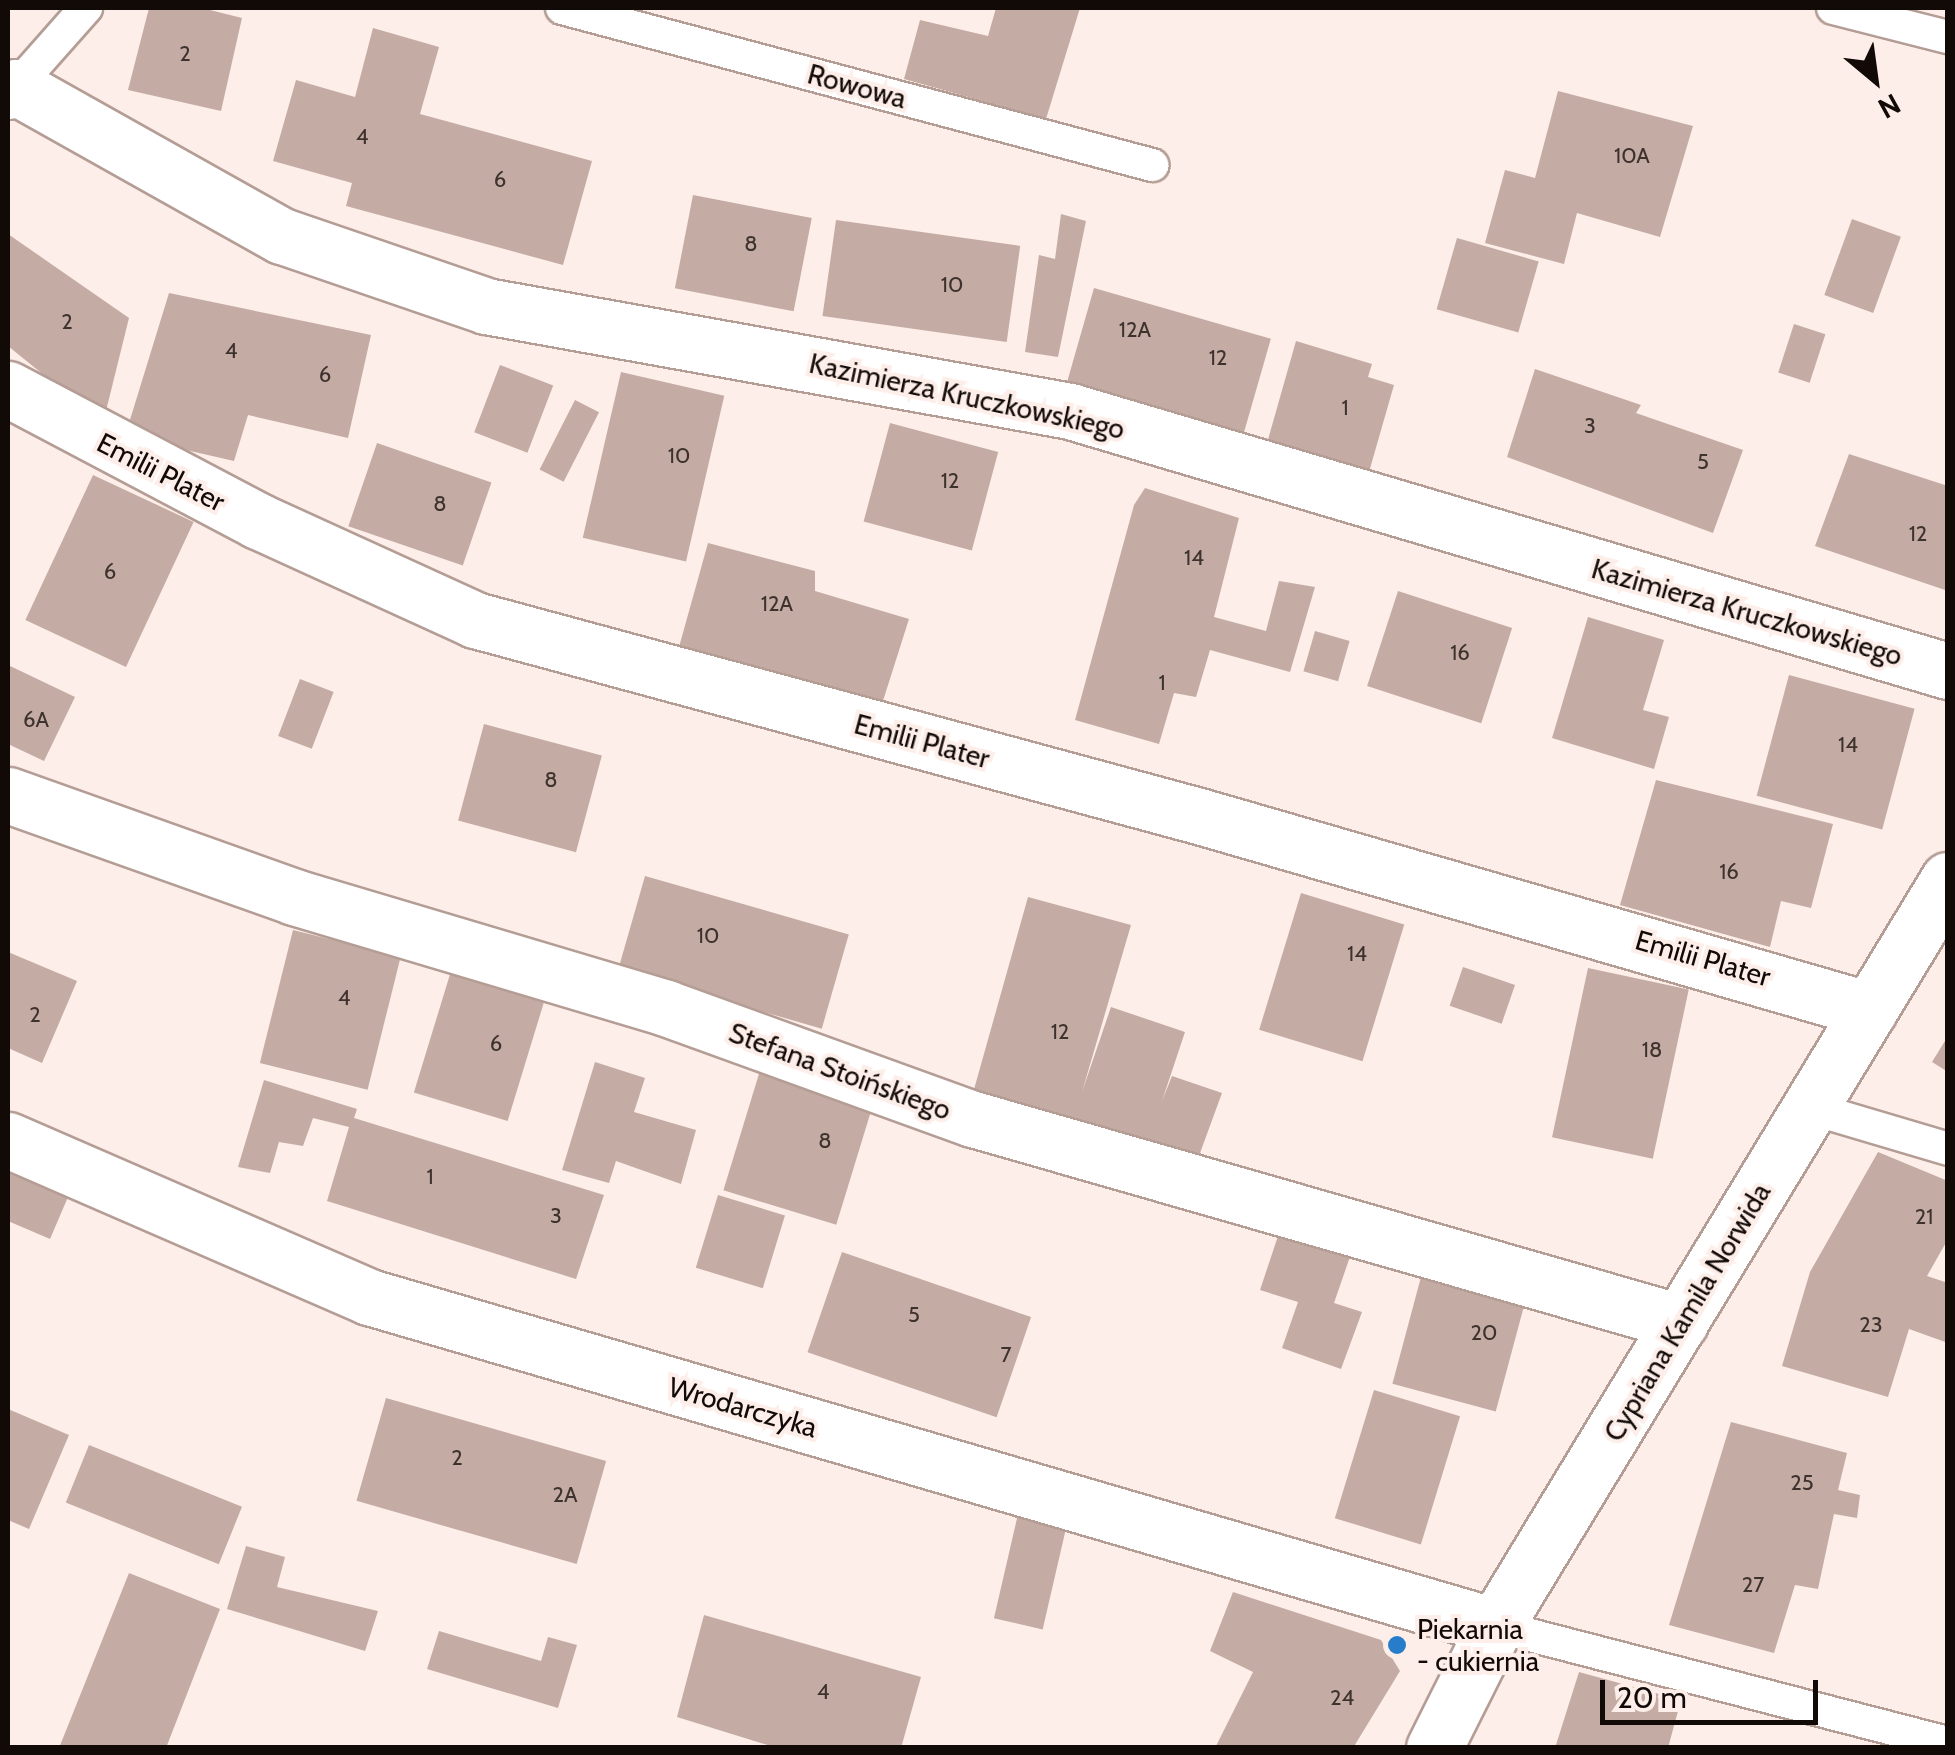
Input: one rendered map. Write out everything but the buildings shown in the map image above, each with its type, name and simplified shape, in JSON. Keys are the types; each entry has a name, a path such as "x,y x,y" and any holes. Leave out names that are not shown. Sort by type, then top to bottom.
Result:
{"street":[{"name":"Kazimierza Kruczkowskiego","path":"12,89 282,236 486,306 1070,412 1948,671"},
{"name":"Emilii Plater","path":"8,389 241,513 475,620 1199,816 1870,1010"},
{"name":"Stefana Stoińskiego","path":"8,796 294,896 666,1008 973,1118 1680,1322"},
{"name":"Cypriana Kamila Norwida","path":"1434,1748 1495,1626 1948,880"},
{"name":"Wrodarczyka","path":"8,1140 369,1298 1495,1626"}],"lane":[{"path":"12,89 86,8"},
{"name":"Rowowa","path":"562,8 1152,165"},
{"path":"1833,8 1948,37"},
{"path":"1810,1108 1948,1149"},
{"path":"1495,1626 1948,1743"}],"place":[{"name":"Piekarnia - cukiernia","path":"1397,1645"}]}
